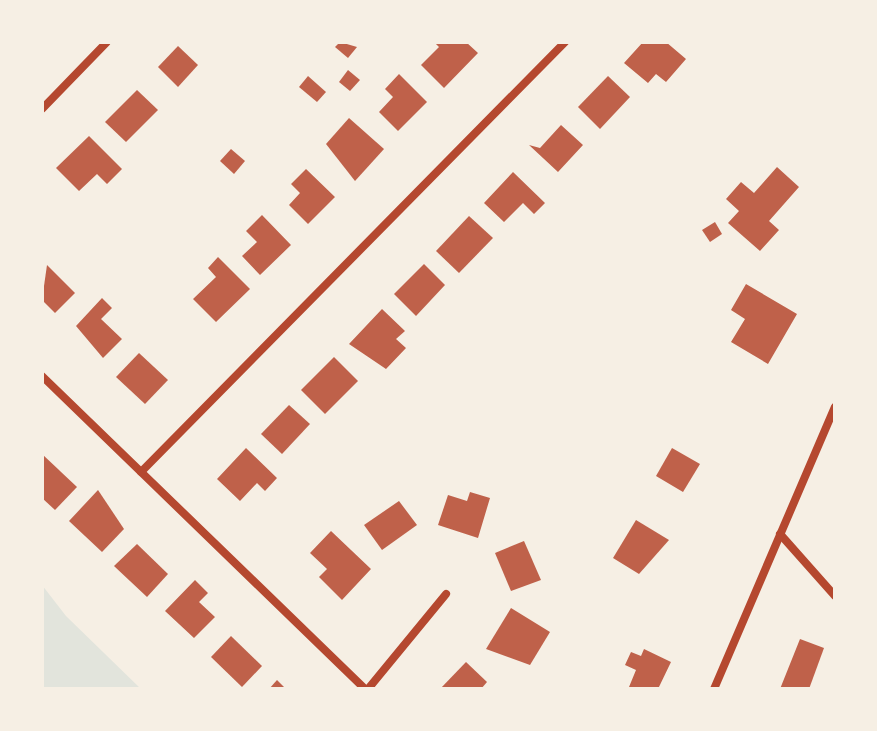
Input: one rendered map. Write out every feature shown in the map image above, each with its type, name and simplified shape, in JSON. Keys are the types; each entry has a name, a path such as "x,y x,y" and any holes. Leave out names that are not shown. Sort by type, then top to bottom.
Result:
{"street":[{"path":"42,109 107,42"},
{"path":"141,472 565,42"},
{"path":"42,376 366,689 446,594"},
{"path":"714,689 835,407"},
{"path":"780,534 835,596"}],"shaded area":[{"path":"42,585 66,616 141,689 42,689"}],"building":[{"path":"340,42 357,47 348,58 335,47"},
{"path":"434,42 466,42 478,53 444,88 421,65 439,47"},
{"path":"643,42 666,42 686,59 666,82 656,74 648,83 624,63"},
{"path":"178,46 198,65 178,87 158,67"},
{"path":"348,70 360,80 350,91 339,82"},
{"path":"399,74 427,102 398,131 379,112 393,97 385,89"},
{"path":"308,76 326,92 317,102 299,87"},
{"path":"608,76 630,97 600,129 578,107"},
{"path":"137,90 158,110 126,142 105,122"},
{"path":"349,118 384,149 355,181 326,144"},
{"path":"561,125 583,145 558,172 529,145 540,148"},
{"path":"89,136 122,169 107,184 97,174 79,191 56,168"},
{"path":"231,149 245,161 234,174 220,161"},
{"path":"777,167 799,187 769,221 779,230 760,251 728,223 739,211 726,199 741,182 754,193"},
{"path":"306,169 335,197 308,224 289,205 300,193 291,184"},
{"path":"513,172 545,203 534,214 523,203 504,222 484,203"},
{"path":"262,215 291,245 260,275 242,256 257,242 246,231"},
{"path":"469,216 493,238 459,273 436,251"},
{"path":"715,222 722,234 710,242 702,230"},
{"path":"218,257 250,289 216,322 193,299 216,277 208,268"},
{"path":"424,264 445,285 416,316 394,294"},
{"path":"47,265 75,293 55,313 42,300"},
{"path":"746,284 797,314 768,364 731,342 745,319 731,310"},
{"path":"102,298 112,308 101,319 122,339 103,358 76,326"},
{"path":"382,309 405,331 396,339 406,348 386,369 349,344"},
{"path":"139,353 168,380 145,404 116,377"},
{"path":"334,357 358,381 325,414 301,390"},
{"path":"289,405 310,424 282,454 261,434"},
{"path":"246,448 277,478 265,491 257,483 240,501 217,479"},
{"path":"672,448 700,464 683,492 656,476"},
{"path":"42,454 77,487 55,510 42,498"},
{"path":"98,490 124,529 102,552 69,521"},
{"path":"470,492 490,498 478,538 438,525 448,495 467,501"},
{"path":"399,501 417,525 382,550 364,525"},
{"path":"636,520 669,540 639,574 613,558"},
{"path":"331,531 371,569 342,600 319,577 327,569 310,553"},
{"path":"524,541 541,580 511,591 495,553"},
{"path":"137,544 168,574 147,597 114,566"},
{"path":"195,580 208,593 199,602 215,617 194,638 165,611"},
{"path":"511,608 550,632 530,665 486,649"},
{"path":"231,636 262,666 242,687 211,657"},
{"path":"800,639 824,648 809,689 780,689"},
{"path":"644,649 671,662 658,689 629,687 636,670 625,665 631,652 641,656"},
{"path":"466,662 487,682 481,689 440,689"},
{"path":"277,680 286,689 269,689"}]}
